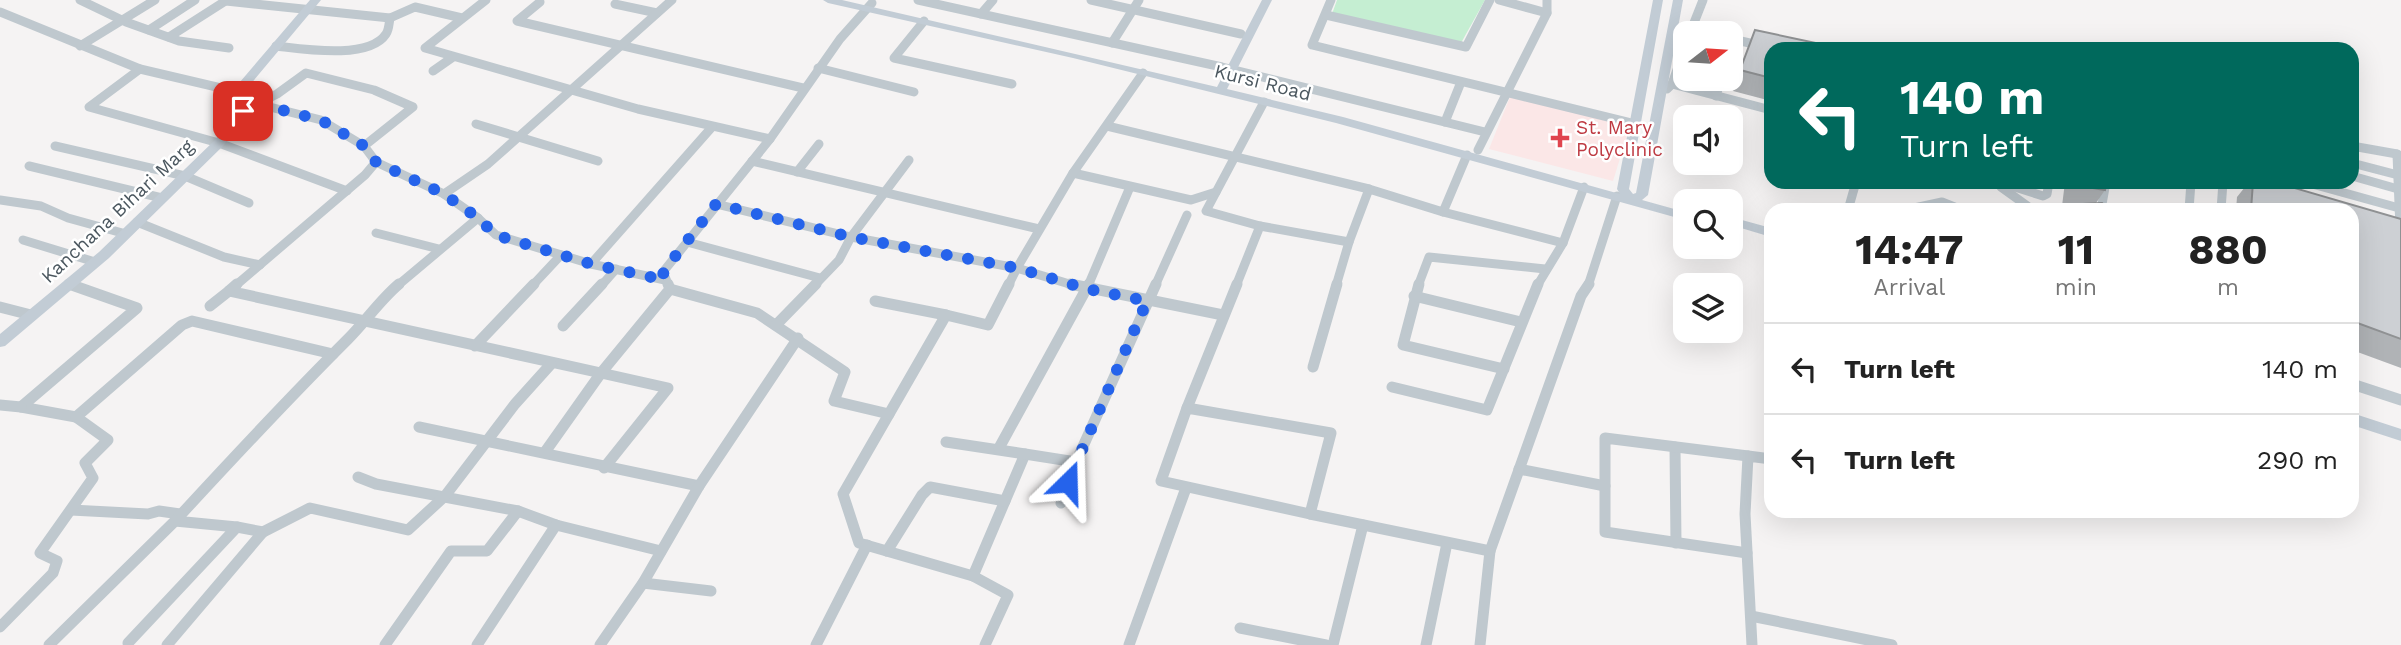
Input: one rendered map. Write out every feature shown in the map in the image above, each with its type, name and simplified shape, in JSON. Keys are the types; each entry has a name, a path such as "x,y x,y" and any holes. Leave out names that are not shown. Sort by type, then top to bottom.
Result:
{"main road":[{"name":"Kursi Road","path":"828,0 866,4 1217,87 1673,205"},
{"path":"1217,87 1259,0"},
{"path":"1226,69 1267,0"},
{"path":"1620,192 1636,124 1658,0"},
{"path":"1637,197 1678,0"},
{"path":"243,111 238,92 312,4"},
{"name":"Kursi Road","path":"866,4 924,21 1143,73 1217,87 1264,103 1473,153 1584,187 1620,192"},
{"name":"Kanchana Bihari Marg","path":"0,342 126,234 219,143 243,111"},
{"name":"Kursi Road","path":"1637,197 1673,211"},
{"path":"1743,225 1764,231"},
{"path":"1743,232 1764,238"},
{"path":"2359,411 2401,425"},
{"path":"2359,421 2401,435"}],"street":[{"path":"80,0 124,21 169,37 229,48"},
{"path":"80,46 155,0"},
{"path":"149,30 195,0"},
{"path":"169,37 227,0 312,4 390,18 415,7 462,18"},
{"path":"486,0 425,48 712,127 770,139"},
{"path":"444,194 488,164 672,0"},
{"path":"918,0 1226,69 1485,132"},
{"path":"960,9 968,0"},
{"path":"981,14 993,0"},
{"path":"1091,0 1241,34"},
{"path":"1112,43 1139,0"},
{"path":"1331,0 1312,46 1636,124"},
{"path":"1326,15 1466,47 1490,0"},
{"path":"1499,0 1547,13"},
{"path":"1443,212 1547,13 1547,0"},
{"path":"1695,21 1703,0"},
{"path":"540,2 517,21 622,44 670,59 803,88"},
{"path":"615,4 657,13"},
{"path":"668,285 663,272 770,139 803,88 866,4"},
{"path":"0,12 140,69 238,92"},
{"path":"276,46 354,50 370,47 385,38 391,28 390,18"},
{"path":"924,21 894,58 1012,84"},
{"path":"1743,42 1764,46"},
{"path":"433,71 453,57"},
{"path":"818,68 914,92"},
{"path":"140,69 89,107 219,143 347,191"},
{"path":"875,301 988,325 1017,268 1073,173 1143,73"},
{"path":"243,111 277,94 306,74 351,83 395,97 413,107 364,146"},
{"path":"1660,96 1673,81"},
{"path":"1445,122 1461,82"},
{"path":"1672,84 1764,108"},
{"path":"1716,96 1717,91"},
{"path":"1264,103 1206,211 1260,226 1349,242"},
{"path":"258,104 321,120 364,146 376,162 444,194 478,218 496,235 757,313 845,372 834,401 889,414"},
{"path":"475,124 598,161"},
{"path":"1107,125 1233,158 1369,189 1443,212 1563,243"},
{"path":"591,264 712,127"},
{"path":"796,172 819,144"},
{"path":"55,146 184,176 249,203"},
{"path":"2359,147 2399,155 2401,229 2388,225"},
{"path":"776,325 839,260 851,237 909,160"},
{"path":"752,161 1039,229"},
{"path":"210,306 347,191 376,162"},
{"path":"2359,165 2398,175"},
{"path":"29,166 162,198"},
{"path":"1073,173 1191,200 1216,192"},
{"path":"2359,178 2398,189"},
{"path":"999,447 1087,289 1130,187"},
{"path":"1392,387 1487,410 1521,322 1545,269 1563,243 1584,187"},
{"path":"1313,367 1349,242 1369,189"},
{"path":"2003,189 2023,203"},
{"path":"2021,189 2043,196 2047,194 2048,189"},
{"path":"2330,189 2399,208"},
{"path":"1480,645 1490,551 1620,192"},
{"path":"0,200 41,206 68,218 126,234"},
{"path":"1927,203 1944,203"},
{"path":"716,204 851,237 1017,268 1087,289 1223,315"},
{"path":"1061,503 1076,462 1187,215"},
{"path":"49,645 367,320 382,298 478,218"},
{"path":"137,222 224,257 260,265"},
{"path":"1260,226 1223,315 1161,481 1490,551"},
{"path":"376,233 439,249"},
{"path":"23,240 95,262"},
{"path":"687,242 820,278"},
{"path":"475,346 561,255"},
{"path":"1504,369 1403,345 1414,296 1429,257 1545,269"},
{"path":"563,326 616,269"},
{"path":"21,407 137,308 69,284"},
{"path":"545,452 668,285"},
{"path":"229,291 668,388 604,468"},
{"path":"1414,296 1521,322"},
{"path":"0,307 31,315"},
{"path":"946,316 842,494 859,543 973,576 1008,595 985,645"},
{"path":"76,417 182,325 192,321 333,354"},
{"path":"600,645 643,583 699,486 797,338"},
{"path":"167,645 263,532 310,508 408,530 445,496 515,404 551,364"},
{"path":"2359,386 2401,400"},
{"path":"0,405 76,417 108,440 85,463 93,478 40,553 57,561 53,573 0,626"},
{"path":"1187,408 1331,433 1310,514"},
{"path":"419,428 699,486"},
{"path":"1747,553 1605,533 1605,438 1764,458"},
{"path":"946,442 989,449 999,447 1076,462"},
{"path":"1675,447 1676,542"},
{"path":"973,576 1025,454"},
{"path":"1748,456 1745,514 1752,645"},
{"path":"1520,469 1605,486"},
{"path":"358,477 376,484 518,511 555,525 661,551"},
{"path":"887,551 922,495 930,487 1005,501"},
{"path":"1129,645 1186,488"},
{"path":"71,510 148,514 159,511 177,517 263,532"},
{"path":"386,645 451,551 486,551 492,547 518,511"},
{"path":"477,645 555,525"},
{"path":"1333,645 1363,525"},
{"path":"128,643 237,527"},
{"path":"1426,645 1447,542"},
{"path":"816,645 867,545"},
{"path":"643,583 711,591"},
{"path":"1751,615 1892,645"},
{"path":"1240,628 1326,645"}],"shaded area":[{"name":"St. Mary Polyclinic","path":"1510,97 1630,126 1613,181 1489,149"}],"green space":[{"path":"1337,0 1485,0 1461,43 1332,14"}],"building":[{"path":"1755,30 1811,42 1764,42 1764,76 1743,71 1743,62"},
{"path":"2252,189 2298,189 2346,203 2252,203"},
{"path":"2359,207 2401,219 2401,339 2359,324"}],"place":[{"name":"St. Mary Polyclinic","path":"1560,138"}],"route":[{"path":"243,111 258,104 321,120 364,146 376,162 444,194 478,218 496,235 591,264 665,280 663,272 716,204 851,237 1017,268 1087,289 1147,301 1068,482"}]}
